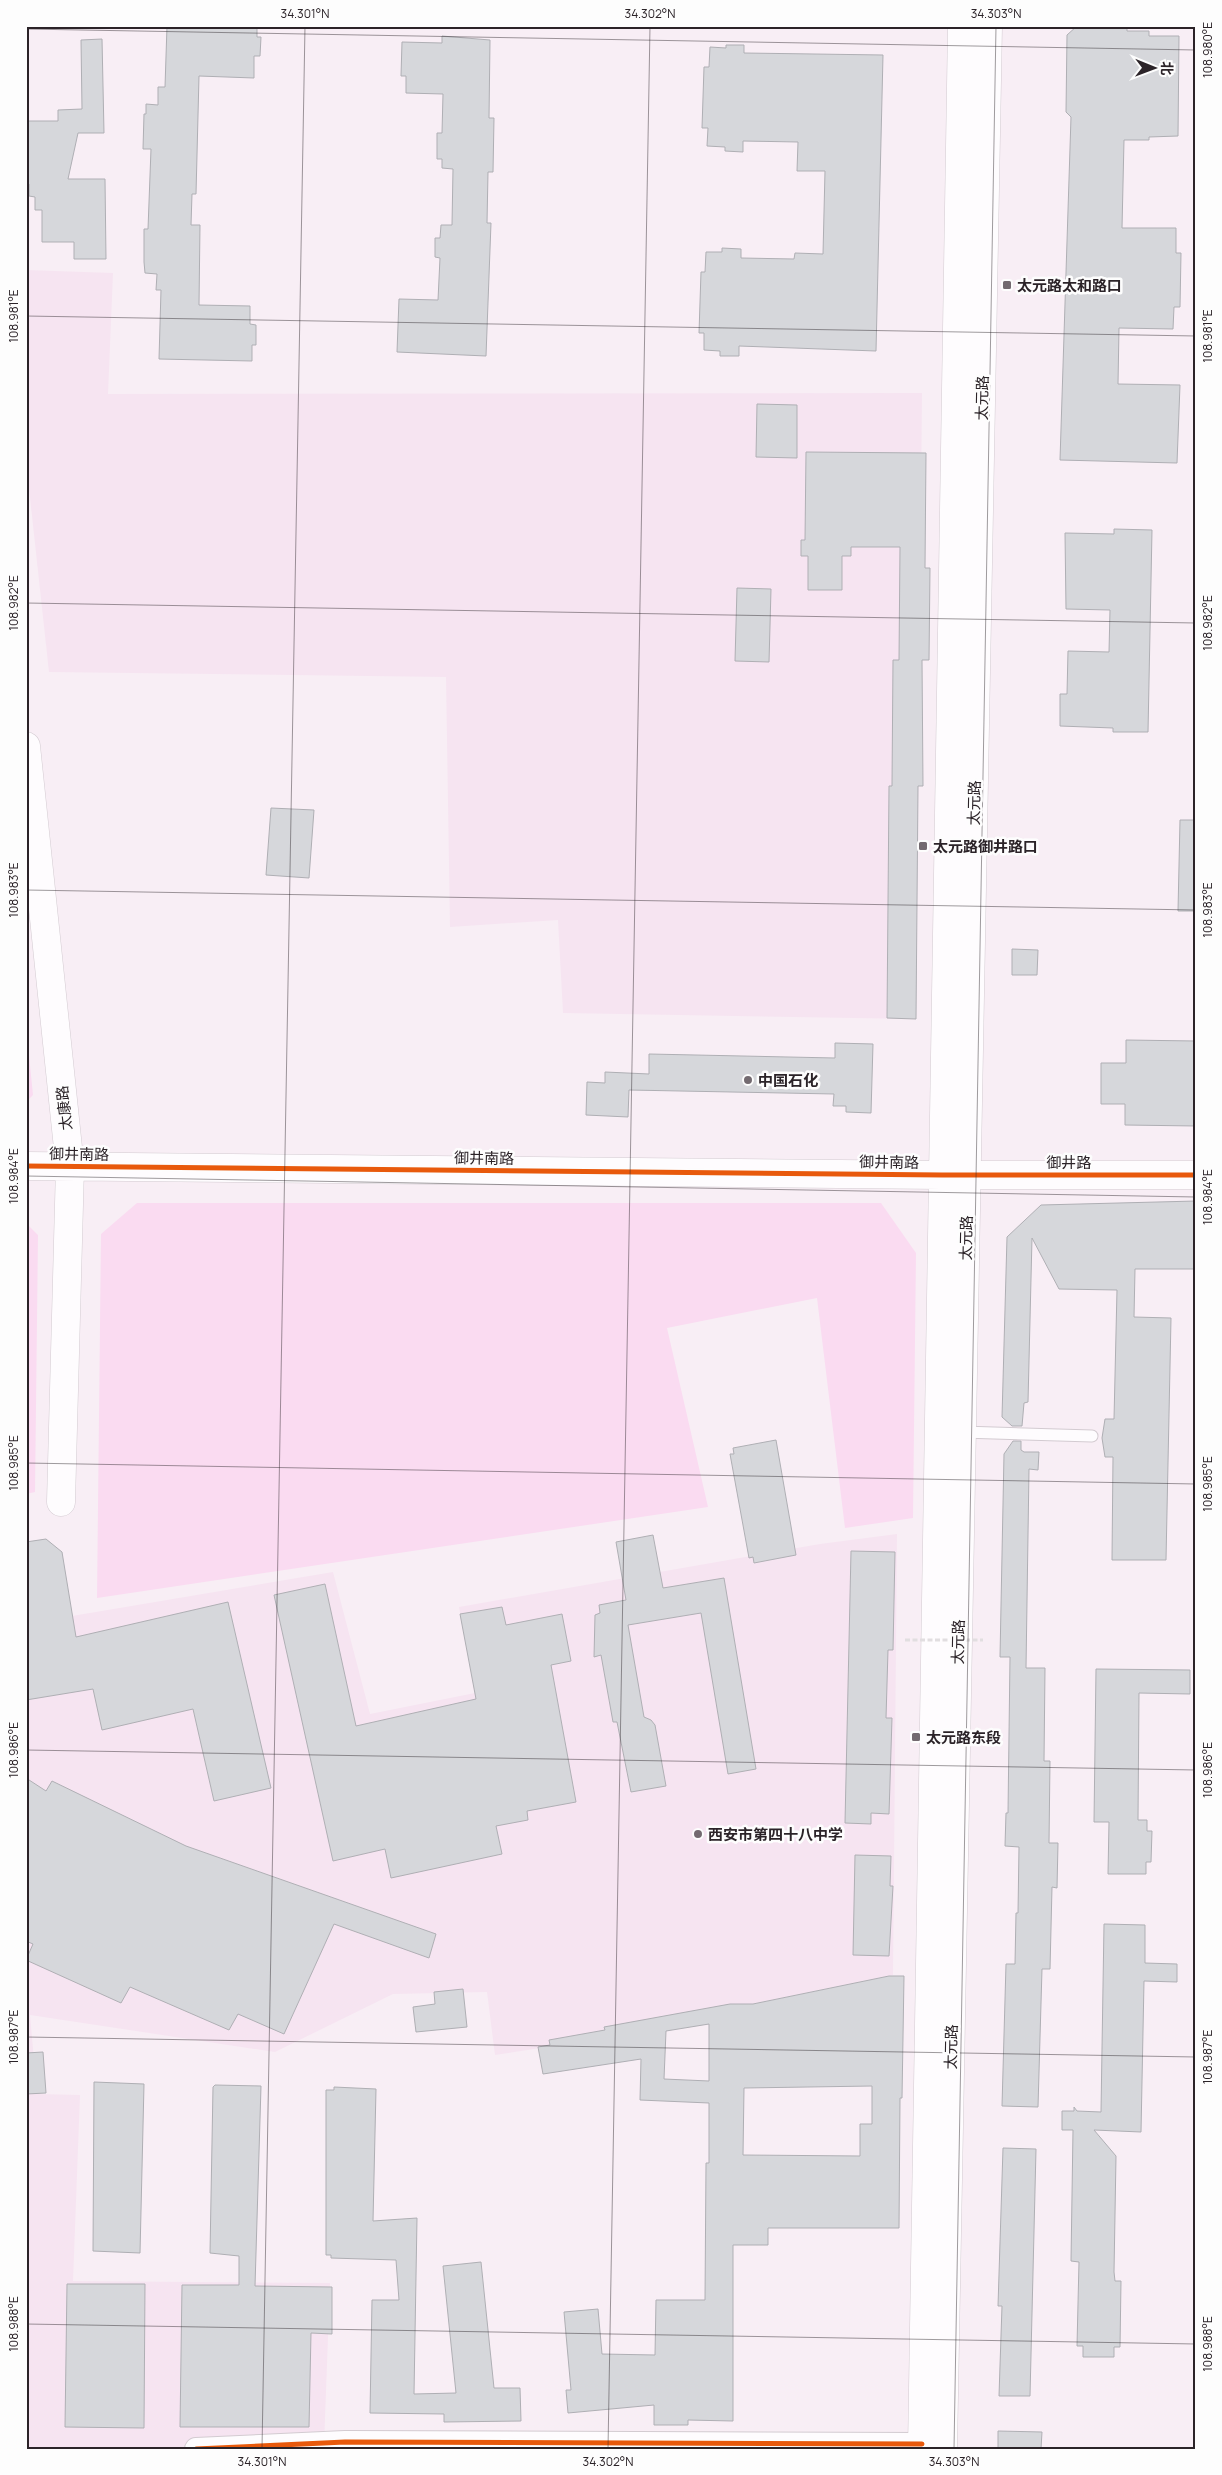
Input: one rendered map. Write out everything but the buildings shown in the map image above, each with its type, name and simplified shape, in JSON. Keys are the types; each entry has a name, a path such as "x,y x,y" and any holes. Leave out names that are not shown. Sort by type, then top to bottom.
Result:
{"main road":[{"name":"太元路","path":"929,2447 962,1432 954,1175 962,26"},
{"name":"太元路","path":"929,2447 954,1175 988,26"},
{"name":"太康路","path":"26,746 70,1167 61,1502"},
{"name":"御井南路","path":"26,1166 954,1175"},
{"name":"御井路","path":"954,1175 1196,1175"}],"street":[{"path":"196,2449 345,2442 929,2447"}],"lane":[{"path":"962,1432 1092,1436"}],"path":[{"path":"905,1640 983,1640"}],"shaded area":[{"path":"26,270 113,273 108,394 922,393 916,1019 563,1013 558,920 450,927 446,677 49,672 26,461"},
{"path":"26,1026 33,1095 26,1102"},
{"path":"137,1203 881,1203 916,1253 913,1518 845,1528 817,1298 667,1328 708,1507 97,1598 101,1234"},
{"path":"26,1223 38,1235 35,1492 26,1494"},
{"path":"897,1534 893,1975 540,2048 495,2055 487,1992 393,1994 275,2052 30,2015 37,2094 80,2095 73,2281 330,2283 324,2445 26,2449 26,1547 72,1616 333,1572 370,1714 475,1693 459,1607 820,1544"}],"cycle path":[{"path":"26,1166 942,1175 1196,1175"},
{"path":"196,2449 345,2442 922,2444"}],"place":[{"name":"太元路太和路口","path":"1007,285"},
{"name":"太元路御井路口","path":"923,846"},
{"name":"中国石化","path":"748,1080"},
{"name":"太元路东段","path":"916,1737"},
{"name":"西安市第四十八中学","path":"698,1834"}]}
